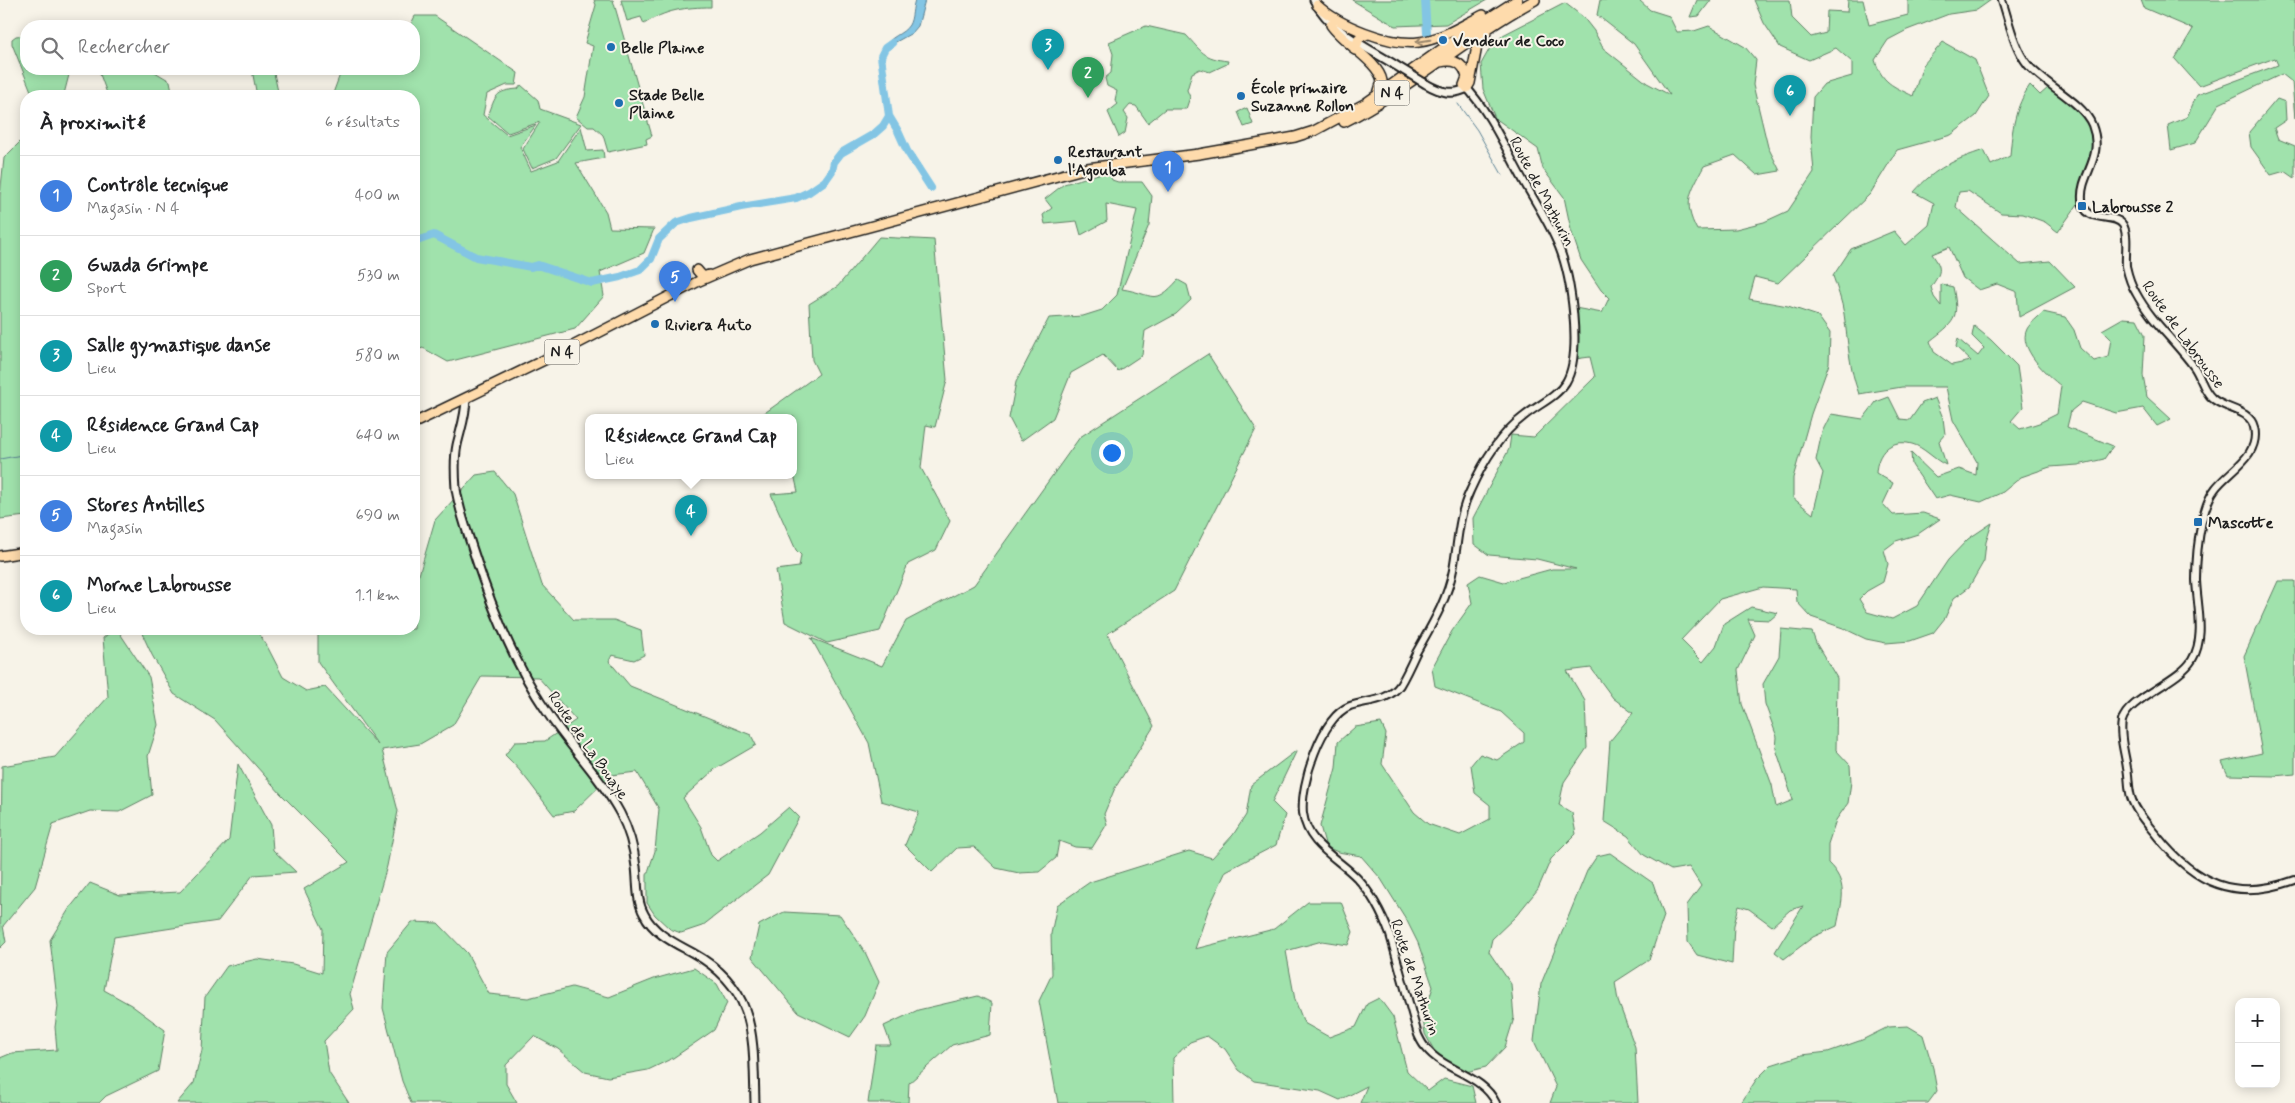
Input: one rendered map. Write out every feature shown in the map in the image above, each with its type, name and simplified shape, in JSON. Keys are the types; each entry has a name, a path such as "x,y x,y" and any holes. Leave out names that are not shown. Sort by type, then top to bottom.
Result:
{"highway":[{"name":"N 4","path":"420,420 567,349 687,287 697,279 697,270 703,277 770,253 1087,168 1199,154 1295,137 1314,131 1332,123 1378,94 1459,37 1516,3 1535,0"},
{"path":"1315,3 1354,42 1380,73 1382,81 1378,94"},
{"name":"N 4","path":"646,308 741,265 1088,169 1253,150 1286,145 1306,139 1368,109 1472,38 1516,3"},
{"path":"1335,23 1368,34 1411,42 1440,36 1516,3"},
{"path":"1466,86 1470,83 1480,38 1516,3"},
{"path":"1354,42 1368,34"},
{"path":"1437,63 1449,60 1459,63 1466,72 1466,86"},
{"path":"0,556 20,553"}],"main road":[{"path":"1335,23 1354,42 1438,90 1457,92 1466,86"},
{"name":"Route de La Bouaye","path":"466,398 464,426 457,446 456,489 460,510 486,592 532,688 557,727 596,777 620,814 632,844 638,895 643,914 653,928 663,936 707,960 724,976 743,1000 752,1036 755,1103"}],"street":[{"name":"Route de Labrousse","path":"2002,0 2017,43 2028,65 2048,85 2079,109 2091,124 2096,148 2082,194 2084,208 2093,216 2115,220 2123,225 2126,267 2135,293 2196,369 2212,399 2248,417 2254,427 2254,442 2249,453 2213,491 2202,521 2196,577 2200,636 2194,657 2182,671 2129,709 2122,721 2122,737 2132,801 2169,851 2183,866 2200,878 2218,886 2237,889 2271,887 2295,880"},
{"name":"Route de Mathurin","path":"1466,86 1487,114 1559,247 1569,282 1573,309 1571,370 1562,387 1509,429 1484,464 1464,507 1453,571 1440,611 1396,689 1382,698 1348,707 1326,727 1320,738 1313,761 1307,784 1303,815 1306,826 1315,840 1357,878 1365,888 1383,920 1389,933 1418,1035 1426,1048 1439,1059 1482,1086 1496,1103"}],"green space":[{"path":"594,0 613,0 652,136 646,139 647,144 608,152 603,135 594,127 588,127 576,117 585,97 593,46 585,43 596,5"},
{"path":"621,0 711,0 711,7 668,12 644,24 641,17 627,21"},
{"path":"1352,0 1487,0 1446,24 1395,26"},
{"path":"1600,0 1639,0 1650,10 1669,16 1677,32 1694,31 1709,26 1745,47 1756,60 1753,85 1768,147 1780,171 1757,175 1735,155 1704,166 1692,190 1689,204 1692,220 1697,230 1736,229 1764,222 1788,211 1814,172 1811,137 1813,97 1824,84 1852,76 1852,62 1836,48 1809,60 1780,47 1764,23 1754,0 1790,0 1792,18 1811,37 1826,33 1827,11 1847,12 1848,0 1863,0 1869,25 1908,15 1908,0 1991,0 1977,10 1949,14 1907,30 1888,40 1875,60 1881,74 1889,83 1913,96 1923,65 1943,42 1975,60 1989,96 1976,116 1951,135 1897,150 1870,194 1778,283 1755,277 1749,299 1788,306 1818,316 1830,333 1829,364 1811,414 1793,478 1793,498 1813,514 1823,473 1816,460 1822,432 1831,414 1863,419 1876,402 1889,397 1900,419 1910,420 1922,403 1935,398 1943,418 1945,434 1939,441 1946,465 1916,446 1904,443 1891,445 1882,453 1879,459 1876,473 1893,483 1883,504 1893,515 1923,513 1940,519 1918,534 1896,541 1884,550 1888,564 1883,582 1867,591 1859,599 1867,612 1892,619 1917,606 1948,560 1968,539 1992,523 1986,542 1984,561 1969,587 1954,598 1945,618 1933,633 1910,641 1886,643 1866,639 1843,628 1811,617 1797,602 1796,589 1763,587 1720,599 1681,640 1703,662 1716,646 1724,624 1751,607 1778,613 1770,620 1748,619 1755,635 1738,670 1742,704 1772,785 1776,807 1793,800 1776,749 1777,737 1765,704 1763,684 1779,656 1781,629 1812,632 1816,643 1837,678 1836,750 1850,765 1851,782 1848,803 1836,820 1828,844 1828,863 1835,870 1839,878 1842,892 1841,908 1837,926 1813,937 1784,959 1775,952 1803,906 1790,910 1772,926 1749,909 1739,906 1734,925 1732,964 1697,955 1688,942 1687,905 1701,886 1689,867 1671,870 1644,855 1628,836 1604,821 1610,741 1633,713 1613,698 1591,668 1567,671 1585,701 1587,748 1564,782 1559,805 1572,813 1576,834 1551,859 1538,889 1516,916 1492,939 1489,952 1511,984 1514,1018 1505,1047 1486,1067 1462,1073 1439,1059 1425,1034 1423,1018 1433,987 1418,943 1406,919 1381,879 1361,856 1338,852 1326,847 1320,826 1336,768 1338,742 1355,727 1381,723 1386,734 1382,764 1414,812 1428,824 1460,835 1490,819 1490,805 1475,793 1471,765 1480,754 1497,760 1524,742 1524,733 1501,712 1435,686 1432,668 1452,631 1472,603 1468,583 1480,575 1504,582 1552,569 1576,569 1537,559 1489,555 1474,544 1473,518 1509,449 1511,435 1534,437 1595,377 1590,357 1575,359 1575,308 1602,313 1609,298 1601,290 1581,260 1571,230 1564,197 1543,169 1538,149 1495,118 1483,89 1481,64 1490,48 1503,35 1565,3 1583,17 1594,31 1603,48 1647,83 1670,95 1634,44 1597,15"},
{"path":"1697,0 1711,0 1699,16 1690,17"},
{"path":"2141,0 2295,0 2295,119 2292,82 2282,74 2219,104 2195,143 2171,150 2168,125 2187,117 2197,95 2278,65 2275,58 2199,86 2175,59 2193,29 2144,8"},
{"path":"415,16 435,16 518,73 516,85 507,85 487,94 483,115 507,135 536,125 520,147 531,171 558,161 581,127 587,151 603,150 604,158 576,163 606,212 610,228 654,229 644,253 600,272 604,296 575,329 448,362 423,348 420,349 420,90 334,90 340,75 420,75 420,20 413,20"},
{"path":"1146,26 1186,35 1208,56 1228,61 1227,64 1210,72 1200,69 1192,73 1187,90 1190,97 1186,109 1165,109 1148,123 1136,106 1130,105 1124,112 1128,118 1125,133 1119,137 1108,112 1118,104 1115,100 1117,91 1107,86 1105,78 1111,73 1113,54 1109,42"},
{"path":"20,36 20,64 12,44 12,39"},
{"path":"25,75 69,75 65,90 31,90"},
{"path":"100,75 160,75 170,81 172,90 106,90"},
{"path":"253,75 274,75 278,90 256,90"},
{"path":"521,85 538,100 540,109 581,124 556,158 532,168 523,149 540,122 508,133 488,116 497,95 505,91 518,89"},
{"path":"2030,85 2040,95 2049,87 2089,124 2093,147 2080,201 2058,232 2045,222 2023,214 2001,213 1968,191 1959,192 1956,207 2020,264 2050,261 2075,287 2019,317 2017,292 1997,284 1979,290 1963,278 1949,247 1932,254 1939,267 1939,274 1931,287 1934,297 1941,306 1941,284 1953,287 1956,307 1950,324 1930,341 1934,352 1952,365 1971,361 1956,347 1958,339 1978,356 1984,348 1972,336 1974,326 1991,340 2017,366 2023,407 2011,421 2020,429 2039,423 2057,414 2061,386 2035,361 2026,345 2025,336 2028,327 2043,312 2065,317 2074,330 2080,348 2094,361 2108,357 2111,339 2102,330 2123,318 2137,319 2145,335 2143,375 2147,397 2171,419 2157,426 2143,408 2116,413 2082,402 2071,411 2067,427 2113,446 2104,459 2078,465 2050,467 2021,477 2003,492 1981,502 1950,495 1935,499 1912,465 1911,453 1936,477 1959,469 1976,475 1977,462 1953,420 1946,387 1902,387 1859,394 1851,364 1843,309 1833,276 1851,249 1894,231 1906,245 1929,225 1934,203 1914,192 1937,171 1954,161 1984,150 1991,165 2010,156 2015,119"},
{"path":"2277,99 2285,102 2286,120 2274,128 2278,139 2295,146 2295,178 2285,171 2271,175 2251,147 2249,132"},
{"path":"1247,108 1253,124 1244,127 1238,112"},
{"path":"20,142 20,517 0,519 0,196 4,158"},
{"path":"1109,171 1112,180 1118,182 1142,182 1152,196 1149,225 1122,289 1158,296 1164,294 1178,280 1187,285 1191,300 1176,314 1145,331 1142,355 1118,371 1103,355 1071,373 1053,418 1021,441 1009,418 1016,382 1049,318 1083,316 1102,310 1117,295 1137,210 1106,204 1107,221 1081,235 1077,221 1045,224 1043,215 1052,208 1045,199 1064,184"},
{"path":"879,237 934,240 947,380 935,427 926,425 921,468 950,521 936,550 908,564 880,631 827,643 785,622 776,570 799,567 801,555 796,550 771,494 798,492 795,479 797,479 797,414 763,414 819,374 812,360 809,304 838,286"},
{"path":"1208,354 1256,429 1174,591 1107,634 1154,726 1115,788 1104,814 1107,824 1092,848 1075,847 1059,841 1056,858 1039,872 1019,873 996,868 974,847 957,848 932,872 905,845 919,812 881,801 869,743 811,638 882,666 906,621 974,585 1080,437"},
{"path":"495,472 513,494 542,585 574,620 614,620 641,630 644,655 634,660 612,655 609,661 630,686 751,735 756,745 715,769 683,798 701,827 711,855 717,861 760,832 789,807 799,817 768,875 702,926 681,933 670,929 655,915 647,903 647,875 655,851 659,809 637,772 611,775 574,811 554,815 525,777 505,755 515,742 545,741 576,720 538,677 482,676 453,725 420,744 382,750 398,811 387,866 350,994 354,1009 324,1041 329,1073 349,1103 177,1103 194,1083 202,1050 205,997 227,966 257,959 293,964 322,973 323,929 304,889 349,862 281,794 215,720 174,694 143,635 260,635 283,677 306,691 325,687 378,745 318,662 318,635 420,635 420,572 435,520 476,475"},
{"path":"2278,581 2295,581 2295,774 2274,776 2228,775 2222,762 2262,753 2244,656"},
{"path":"107,635 121,635 149,677 158,725 148,756 152,795 119,812 90,811 53,824 35,887 3,926 6,942 0,948 2,766 55,757 108,697 103,638"},
{"path":"1297,750 1272,802 1285,815 1276,845 1226,871 1208,910 1195,949 1274,929 1308,902 1341,902 1353,932 1348,945 1322,941 1286,951 1295,1000 1304,1023 1329,1037 1356,1027 1367,1004 1379,998 1393,1017 1407,1071 1428,1091 1444,1079 1472,1086 1476,1103 1360,1103 1367,1086 1340,1100 1320,1091 1254,1081 1239,1070 1225,1049 1207,1036 1190,1042 1173,1058 1174,1103 1058,1103 1039,1001 1052,974 1051,934 1057,905 1090,882 1189,851 1212,858 1233,835 1246,815 1251,785"},
{"path":"238,764 271,825 273,850 296,872 253,875 218,921 114,937 104,990 131,1005 165,1030 158,1071 106,1096 99,1103 0,1103 0,1058 12,1053 57,1050 55,1027 58,1007 50,940 69,909 90,883 120,895 180,892 229,840"},
{"path":"1610,853 1653,883 1664,916 1649,960 1615,982 1618,1001 1635,1047 1638,1103 1550,1103 1556,1087 1534,1041 1541,984 1587,871 1597,856"},
{"path":"784,912 840,915 865,952 879,982 865,1016 850,1037 798,1012 752,957 759,925"},
{"path":"412,922 438,923 467,953 489,994 528,998 572,987 609,997 654,979 694,968 717,984 727,1003 714,1030 673,1058 648,1070 608,1077 585,1072 558,1049 534,1036 506,1065 506,1084 517,1103 411,1103 402,1081 383,1008 387,952"},
{"path":"978,996 992,1003 990,1035 952,1045 909,1083 908,1103 868,1103 876,1045 891,1045 884,1026 918,1010"},
{"path":"1908,1026 1923,1035 1933,1068 1937,1091 1928,1103 1741,1103 1756,1080 1771,1065 1802,1055 1828,1052 1862,1040 1888,1027"}],"water":[{"path":"915,0 925,0 918,26 912,33 885,48 890,41 909,25"}],"waterway":[{"path":"1425,0 1427,33"},
{"path":"420,240 434,235 476,257 531,267 538,265 592,283 620,277 640,270 651,259 659,239 676,223 741,207 796,198 825,181 832,171 834,162 841,153 874,134 883,126 889,116 881,56 885,48 892,43"},
{"path":"1458,104 1477,130 1503,176"},
{"path":"889,116 907,151 931,188"},
{"path":"0,459 20,455"}],"place":[{"name":"Vendeur de Coco","path":"1443,40"},
{"name":"Belle Plaine","path":"611,47"},
{"name":"Salle gymastique danse","path":"1048,70"},
{"name":"École primaire Suzanne Rollon","path":"1241,96"},
{"name":"Gwada Grimpe","path":"1088,98"},
{"name":"Stade Belle Plaine","path":"619,103"},
{"name":"Morne Labrousse","path":"1790,116"},
{"name":"Restaurant l'Agouba","path":"1058,160"},
{"name":"Contrôle tecnique","path":"1168,192"},
{"name":"Labrousse 2","path":"2082,206"},
{"name":"Stores Antilles","path":"675,302"},
{"name":"Riviera Auto","path":"655,324"},
{"name":"Mascotte","path":"2198,522"},
{"name":"Résidence Grand Cap","path":"691,536"}]}
